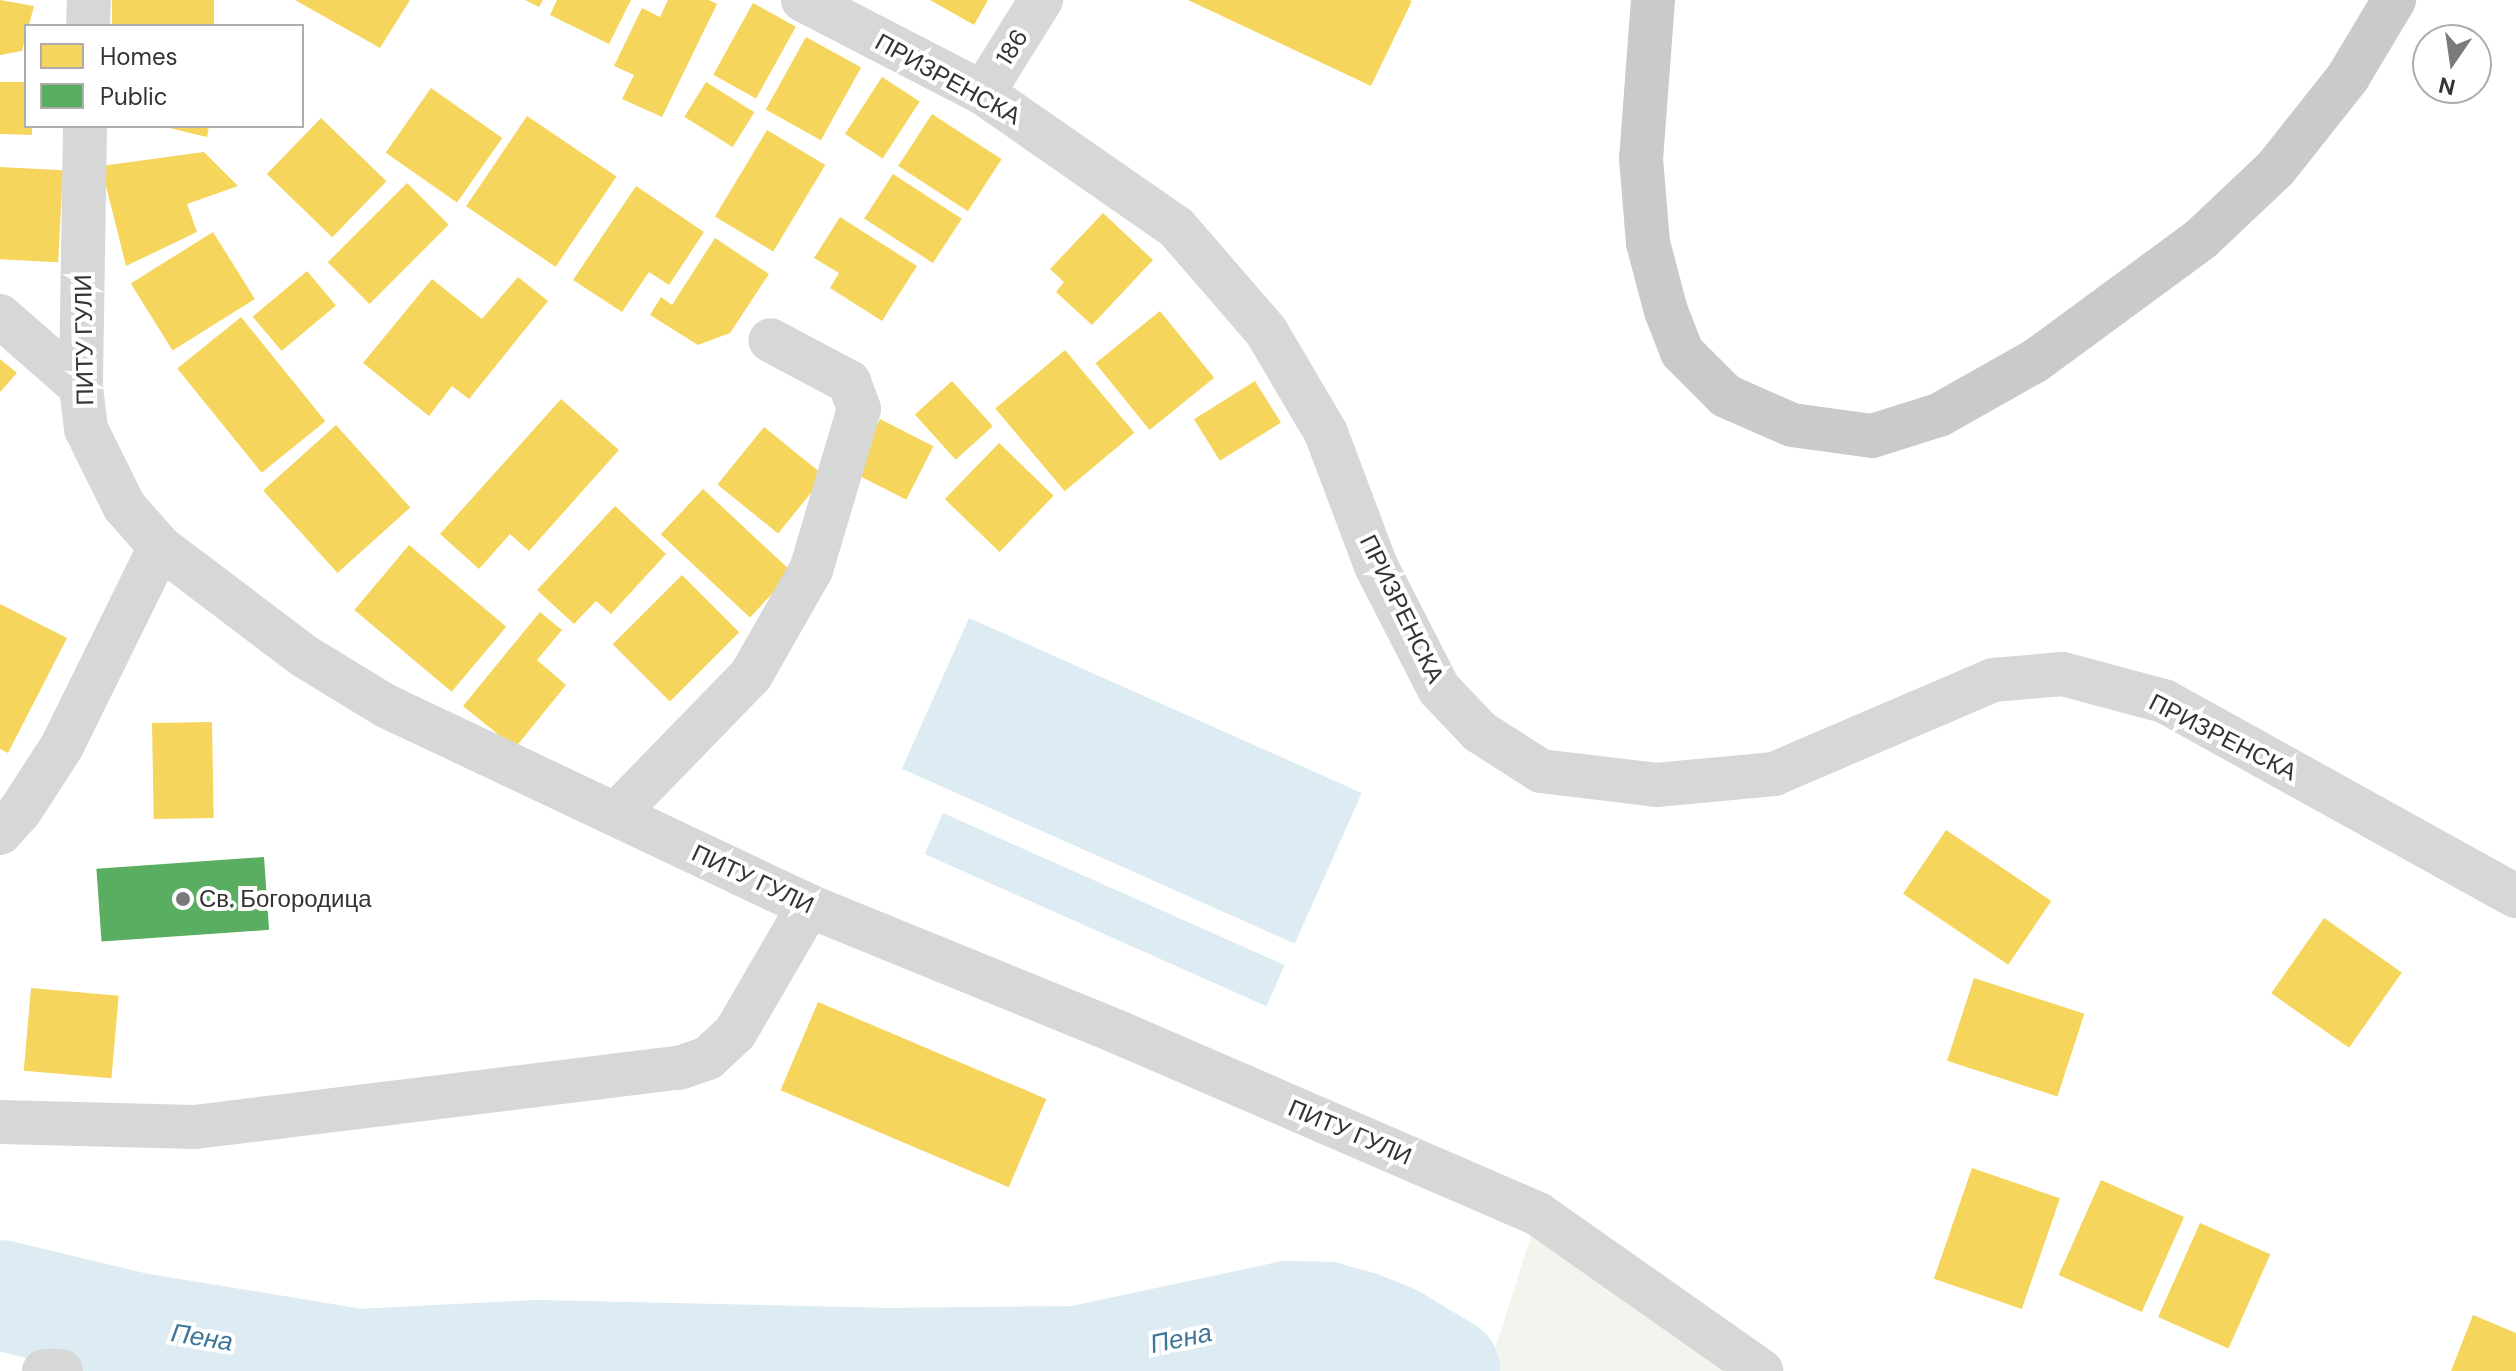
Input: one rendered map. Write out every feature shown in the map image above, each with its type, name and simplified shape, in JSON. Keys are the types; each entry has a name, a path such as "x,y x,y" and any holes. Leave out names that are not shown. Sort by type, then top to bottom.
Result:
{"main road":[{"path":"1653,0 1641,158 1647,228 1666,311 1682,352 1726,396 1792,425 1872,436 1939,415 2035,361 2201,239 2276,168 2348,77 2394,0"}],"street":[{"path":"88,24 89,0"},
{"name":"ПРИЗРЕНСКА","path":"803,0 983,93 1176,227 1266,331 1326,433 1376,566 1439,689 1480,732 1541,771 1656,785 1774,774 1993,680 2063,674 2164,701 2516,896"},
{"name":"186","path":"983,93 1041,0"},
{"name":"ПИТУ ГУЛИ","path":"85,128 81,387 86,429 124,506 160,547 304,656 386,706 809,906 1120,1033 1538,1214 1761,1371"},
{"path":"0,316 81,387"},
{"path":"616,814 751,675 811,570 859,409 849,382 770,340"},
{"path":"0,833 20,811 62,746 160,547"},
{"path":"0,1122 195,1127 679,1068 708,1058 735,1033 809,906"},
{"path":"44,1371 61,1371"}],"shaded area":[{"path":"969,618 1362,793 1295,944 902,769"},
{"path":"943,813 1285,965 1266,1006 925,854"},
{"path":"1538,1214 1761,1371 1488,1371"}],"building: Homes":[{"path":"0,0 34,6 29,24 24,24 22,51 0,55"},
{"path":"112,0 214,0 214,24 112,24"},
{"path":"295,0 410,0 380,48"},
{"path":"525,0 543,0 539,7"},
{"path":"557,0 631,0 609,44 550,15"},
{"path":"668,0 709,0 717,4 662,117 622,99 634,75 614,66 642,8 660,17"},
{"path":"930,0 988,0 974,25"},
{"path":"1188,0 1409,0 1412,1 1371,86"},
{"path":"753,3 796,27 756,98 713,75"},
{"path":"806,37 861,68 821,140 766,110"},
{"path":"882,77 920,102 883,159 845,134"},
{"path":"0,82 24,82 24,128 32,128 32,135 0,134"},
{"path":"706,82 754,112 733,147 684,117"},
{"path":"431,88 502,138 457,203 386,153"},
{"path":"932,114 1002,159 968,211 898,166"},
{"path":"527,116 617,176 556,267 466,206"},
{"path":"321,118 386,181 332,237 267,174"},
{"path":"169,128 209,128 207,137"},
{"path":"767,130 825,165 773,252 715,217"},
{"path":"204,152 238,186 187,204 197,232 126,266 101,166"},
{"path":"0,167 63,170 58,262 0,259"},
{"path":"893,174 962,219 933,263 864,218"},
{"path":"407,183 449,225 370,304 328,262"},
{"path":"636,186 704,232 669,285 649,272 622,312 573,280"},
{"path":"1103,213 1153,260 1092,325 1056,292 1064,282 1050,269"},
{"path":"840,217 917,266 882,321 830,288 839,273 814,258"},
{"path":"213,232 255,299 173,350 131,283"},
{"path":"715,238 769,274 730,333 698,345 650,315 661,297 672,305"},
{"path":"307,271 336,305 282,351 253,317"},
{"path":"518,277 548,301 469,399 452,386 429,416 363,363 432,279 482,319"},
{"path":"1160,311 1214,378 1150,430 1095,363"},
{"path":"241,317 325,421 262,473 177,369"},
{"path":"1065,350 1134,433 1065,491 995,408"},
{"path":"0,359 17,373 0,392"},
{"path":"952,381 993,426 956,460 915,414"},
{"path":"1255,381 1281,423 1220,461 1194,419"},
{"path":"561,399 619,450 529,551 510,534 479,569 440,534"},
{"path":"880,419 933,446 906,500 853,472"},
{"path":"336,425 410,507 337,573 263,491"},
{"path":"764,427 825,476 778,534 717,485"},
{"path":"999,443 1054,496 999,552 945,499"},
{"path":"703,489 792,572 750,618 661,534"},
{"path":"615,506 666,554 611,614 596,601 574,624 537,590"},
{"path":"409,545 506,627 452,692 354,610"},
{"path":"682,575 739,632 670,702 613,644"},
{"path":"0,604 67,638 8,753 0,749"},
{"path":"540,612 562,630 537,660 566,685 515,748 463,706"},
{"path":"212,722 214,818 154,819 152,723"},
{"path":"1946,830 2051,901 2008,965 1903,894"},
{"path":"2324,918 2402,972 2349,1048 2271,993"},
{"path":"1974,978 2084,1014 2057,1097 1947,1061"},
{"path":"31,988 119,996 111,1078 24,1071"},
{"path":"818,1002 1046,1099 1009,1187 780,1090"},
{"path":"1972,1168 2060,1198 2022,1309 1934,1279"},
{"path":"2101,1180 2184,1217 2142,1312 2059,1275"},
{"path":"2200,1223 2270,1254 2228,1348 2158,1317"},
{"path":"2473,1315 2516,1333 2516,1371 2451,1371"}],"building: Public":[{"name":"Св. Богородица","path":"264,857 269,930 102,942 96,869"}],"waterway":[{"name":"Пена","path":"0,1295 133,1327 360,1364 538,1355 882,1363 1077,1361 1288,1316 1327,1317 1359,1326 1393,1340 1445,1371"}],"place":[{"name":"Св. Богородица","path":"183,899"}]}
